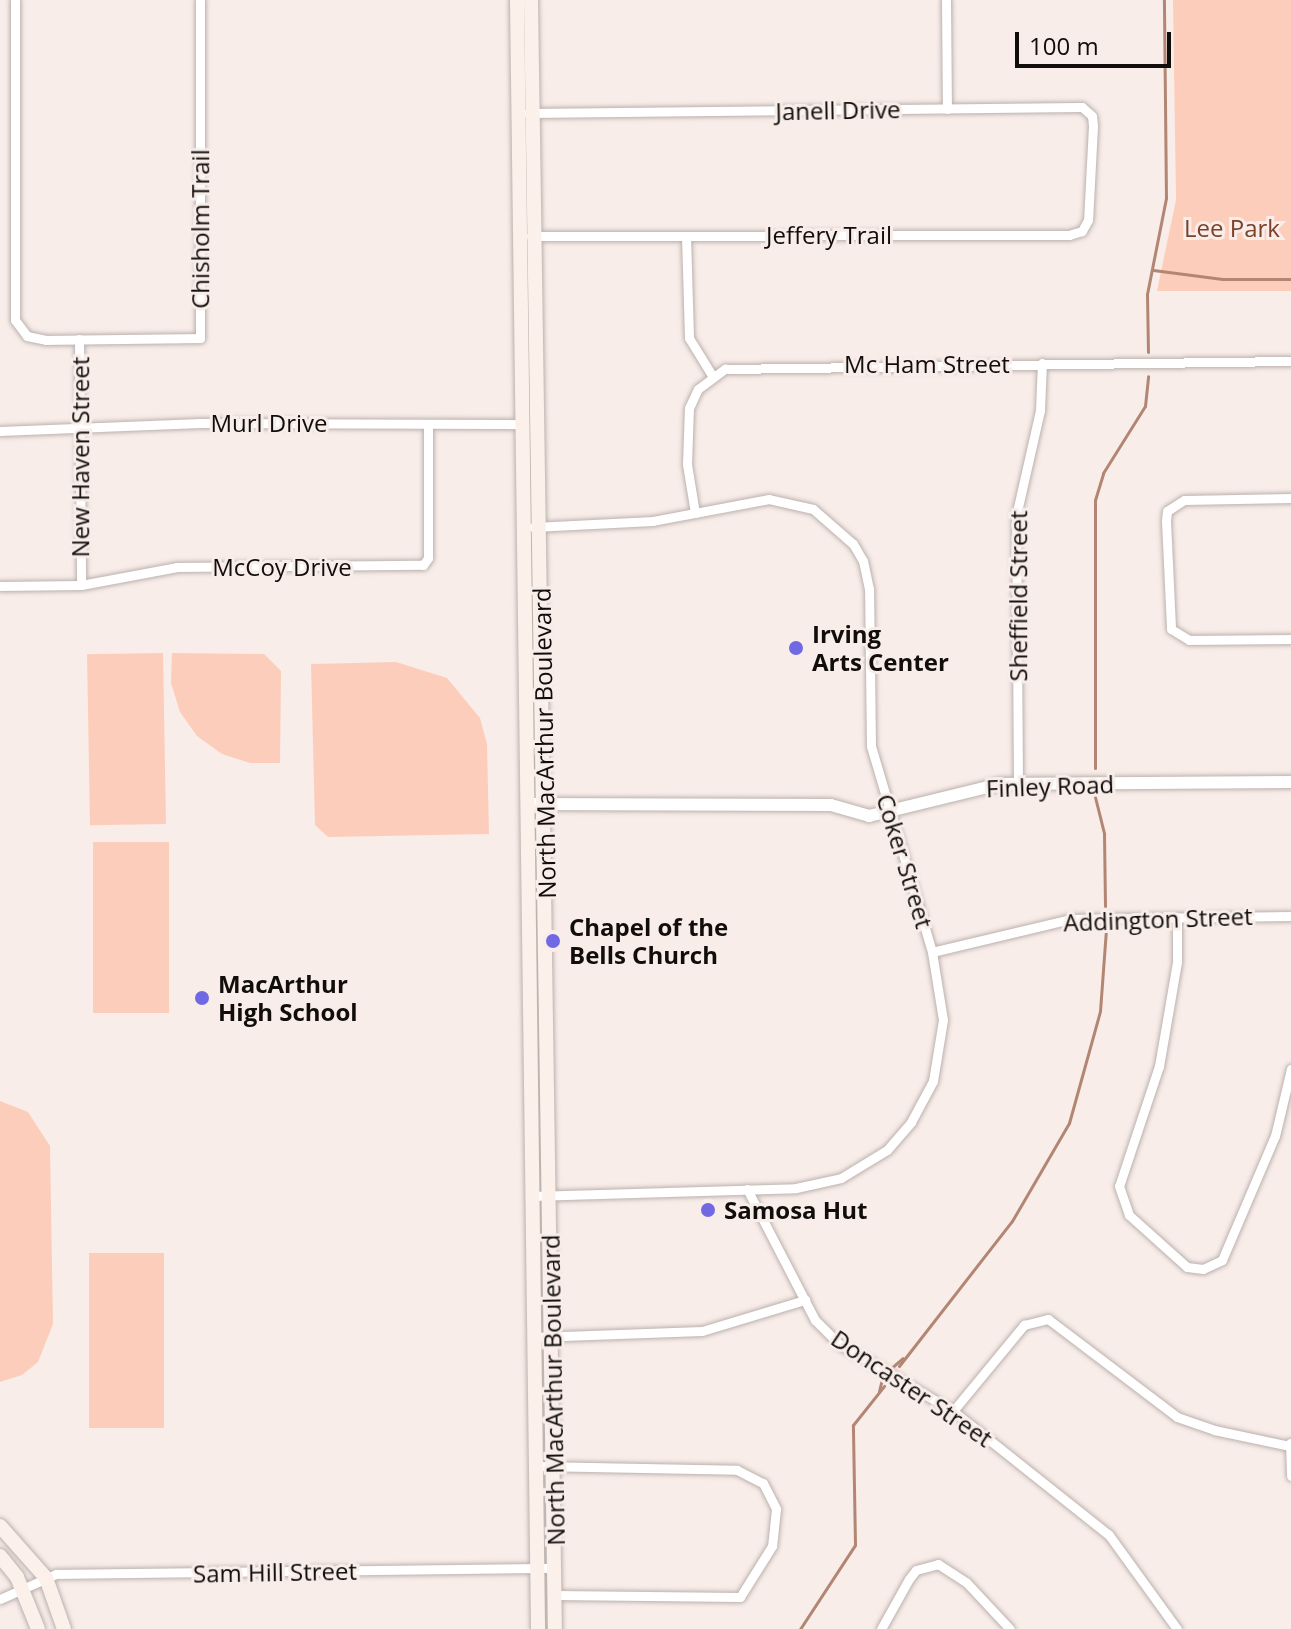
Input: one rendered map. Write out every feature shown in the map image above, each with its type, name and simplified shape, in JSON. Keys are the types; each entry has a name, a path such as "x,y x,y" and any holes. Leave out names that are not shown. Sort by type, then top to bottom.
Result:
{"main road":[{"name":"North MacArthur Boulevard","path":"517,0 535,236 550,1106 555,1629"},
{"name":"North MacArthur Boulevard","path":"531,0 520,236 538,1629"},
{"path":"528,871 546,870"},
{"path":"530,1017 548,1018"},
{"path":"531,1107 550,1106"},
{"path":"0,1526 46,1578 64,1629"},
{"path":"0,1556 24,1590 38,1629"}],"street":[{"name":"New Haven Street","path":"15,0 15,320 20,331 36,340 79,339 81,585"},
{"name":"Chisholm Trail","path":"79,339 200,338 200,0"},
{"path":"946,0 947,109"},
{"name":"Janell Drive","path":"526,113 1088,109 1093,177"},
{"name":"Jeffery Trail","path":"520,236 1069,235 1085,227 1093,177"},
{"path":"686,236 689,338 713,377 698,389 689,408 687,464 695,513"},
{"name":"Mc Ham Street","path":"713,377 742,365 1291,361"},
{"name":"Sheffield Street","path":"1018,784 1016,516 1040,410 1042,363"},
{"name":"Murl Drive","path":"0,431 80,431 200,423 539,424"},
{"name":"McCoy Drive","path":"0,586 81,585 168,568 423,565 428,558 428,424"},
{"path":"1291,498 1175,503 1167,511 1171,629 1189,640 1291,639"},
{"name":"Coker Street","path":"523,527 632,524 787,500 833,522 853,544 863,561 869,589 871,746 932,952 941,996 942,1051 927,1096 911,1122 887,1150 841,1178 796,1188 532,1196"},
{"name":"Finley Road","path":"527,804 831,805 869,816 981,787 1018,784 1291,782"},
{"name":"Addington Street","path":"932,952 1070,919 1291,916"},
{"path":"1177,917 1169,1019 1143,1123 1119,1186 1121,1200 1129,1215 1187,1267 1203,1269 1222,1260 1275,1136 1291,1069"},
{"name":"Doncaster Street","path":"747,1189 815,1320 839,1344 953,1411 1109,1535 1177,1629"},
{"path":"535,1337 702,1331 805,1300"},
{"path":"953,1411 1024,1325 1048,1319 1177,1417 1214,1430 1290,1443 1291,1476"},
{"path":"536,1466 688,1466 744,1471 766,1487 777,1514 772,1546 740,1597 554,1595"},
{"path":"881,1629 916,1570 938,1564 966,1582 1010,1629"},
{"name":"Sam Hill Street","path":"0,1599 46,1578 555,1568"}],"green space":[{"name":"Lee Park","path":"1173,0 1291,0 1291,291 1157,291 1176,200"},
{"path":"163,653 166,824 90,825 87,654"},
{"path":"172,653 264,654 281,671 280,763 250,763 222,754 197,736 180,712 171,683"},
{"path":"396,662 447,678 480,718 487,744 489,834 328,837 315,825 311,664"},
{"path":"93,842 169,842 169,1013 93,1013"},
{"path":"0,1101 28,1112 50,1146 53,1324 38,1362 22,1375 0,1382"},
{"path":"89,1253 164,1253 164,1428 89,1428"}],"waterway":[{"path":"1148,352 1147,294 1166,198 1164,0"},
{"path":"1153,270 1222,279 1291,279"},
{"path":"1095,768 1095,500 1103,473 1145,406 1148,376"},
{"path":"1095,797 1104,834 1105,906"},
{"path":"899,1366 1012,1221 1069,1123 1100,1011 1106,930"},
{"path":"889,1370 903,1358"},
{"path":"879,1391 884,1371"},
{"path":"800,1629 855,1545 853,1425 884,1386"}],"place":[{"name":"Irving Arts Center","path":"796,648"},
{"name":"Chapel of the Bells Church","path":"553,941"},
{"name":"MacArthur High School","path":"202,998"},
{"name":"Samosa Hut","path":"708,1210"}]}
